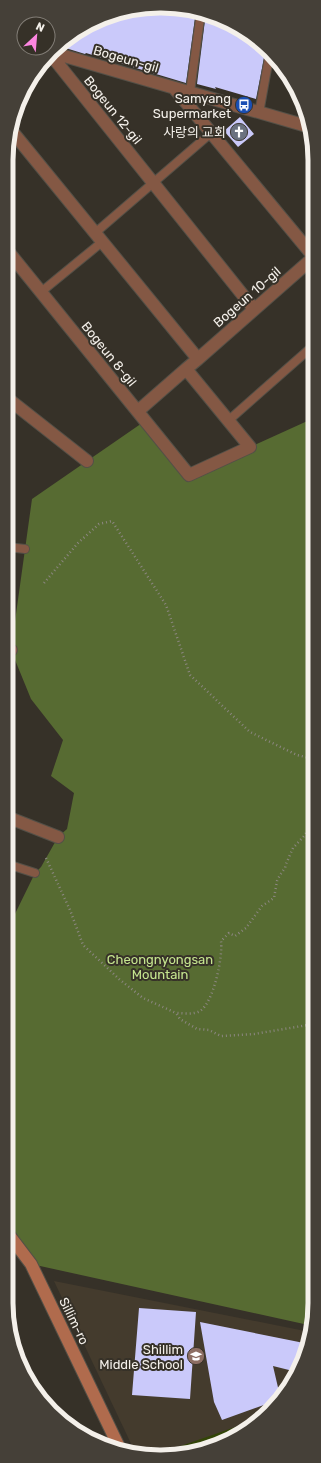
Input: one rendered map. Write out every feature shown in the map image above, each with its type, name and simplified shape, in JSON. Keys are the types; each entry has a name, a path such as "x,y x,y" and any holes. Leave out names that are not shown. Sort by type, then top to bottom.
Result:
{"main road":[{"name":"Sillim-ro","path":"13,1240 31,1264 118,1444"}],"street":[{"name":"Bogeun-gil","path":"58,54 304,126"},
{"name":"Bogeun 12-gil","path":"54,59 254,309"},
{"path":"174,88 308,250"},
{"path":"15,135 198,359"},
{"name":"Bogeun 8-gil","path":"13,257 189,475 250,447 229,420"},
{"name":"Bogeun 10-gil","path":"138,411 308,262"},
{"path":"186,369 229,420"},
{"path":"13,403 87,461"},
{"path":"13,819 58,837"}],"lane":[{"path":"190,92 200,19"},
{"path":"259,113 269,60"},
{"path":"41,292 153,183 211,133"},
{"path":"229,420 308,350"},
{"path":"13,548 25,549"},
{"path":"13,866 35,873"}],"path":[{"path":"44,583 78,543 99,524 112,521 166,605 190,675 250,732 297,755 308,758"},
{"path":"46,858 70,910 83,945 118,979 143,998 176,1013 197,1012 208,1004 213,993 222,949 221,941 229,933 235,936 246,928 262,906 274,898 277,881 285,868 293,848 305,835 308,829"},
{"path":"176,1013 180,1019 197,1029 209,1030 221,1036 254,1034 308,1025"}],"shaded area":[{"name":"Shillim Middle School","path":"54,1281 305,1331 293,1368 278,1392 265,1407 250,1420 226,1435 199,1445 170,1450 151,1450 133,1447"}],"green space":[{"name":"Cheongnyongsan Mountain","path":"145,421 189,475 308,421 308,1312 306,1325 31,1264 13,1240 13,918 35,873 41,867 58,837 67,829 74,793 51,776 63,740 31,699 13,655 13,636 32,499"},
{"path":"243,1424 217,1439 199,1445 169,1450"}],"building":[{"path":"151,13 170,13 195,17 186,83 86,53 85,54 65,48 95,28 122,18"},
{"path":"205,20 226,28 250,43 265,56 256,99 215,87 216,89 197,84"},
{"name":"사랑의 교회","path":"240,117 254,134 238,147 224,131"},
{"path":"139,1308 196,1312 190,1399 132,1395"},
{"path":"200,1322 302,1343 291,1371 273,1366 279,1391 268,1404 222,1420 214,1402"}],"place":[{"name":"Samyang Supermarket","path":"244,105"},
{"name":"사랑의 교회","path":"239,132"},
{"name":"Shillim Middle School","path":"196,1356"}]}
